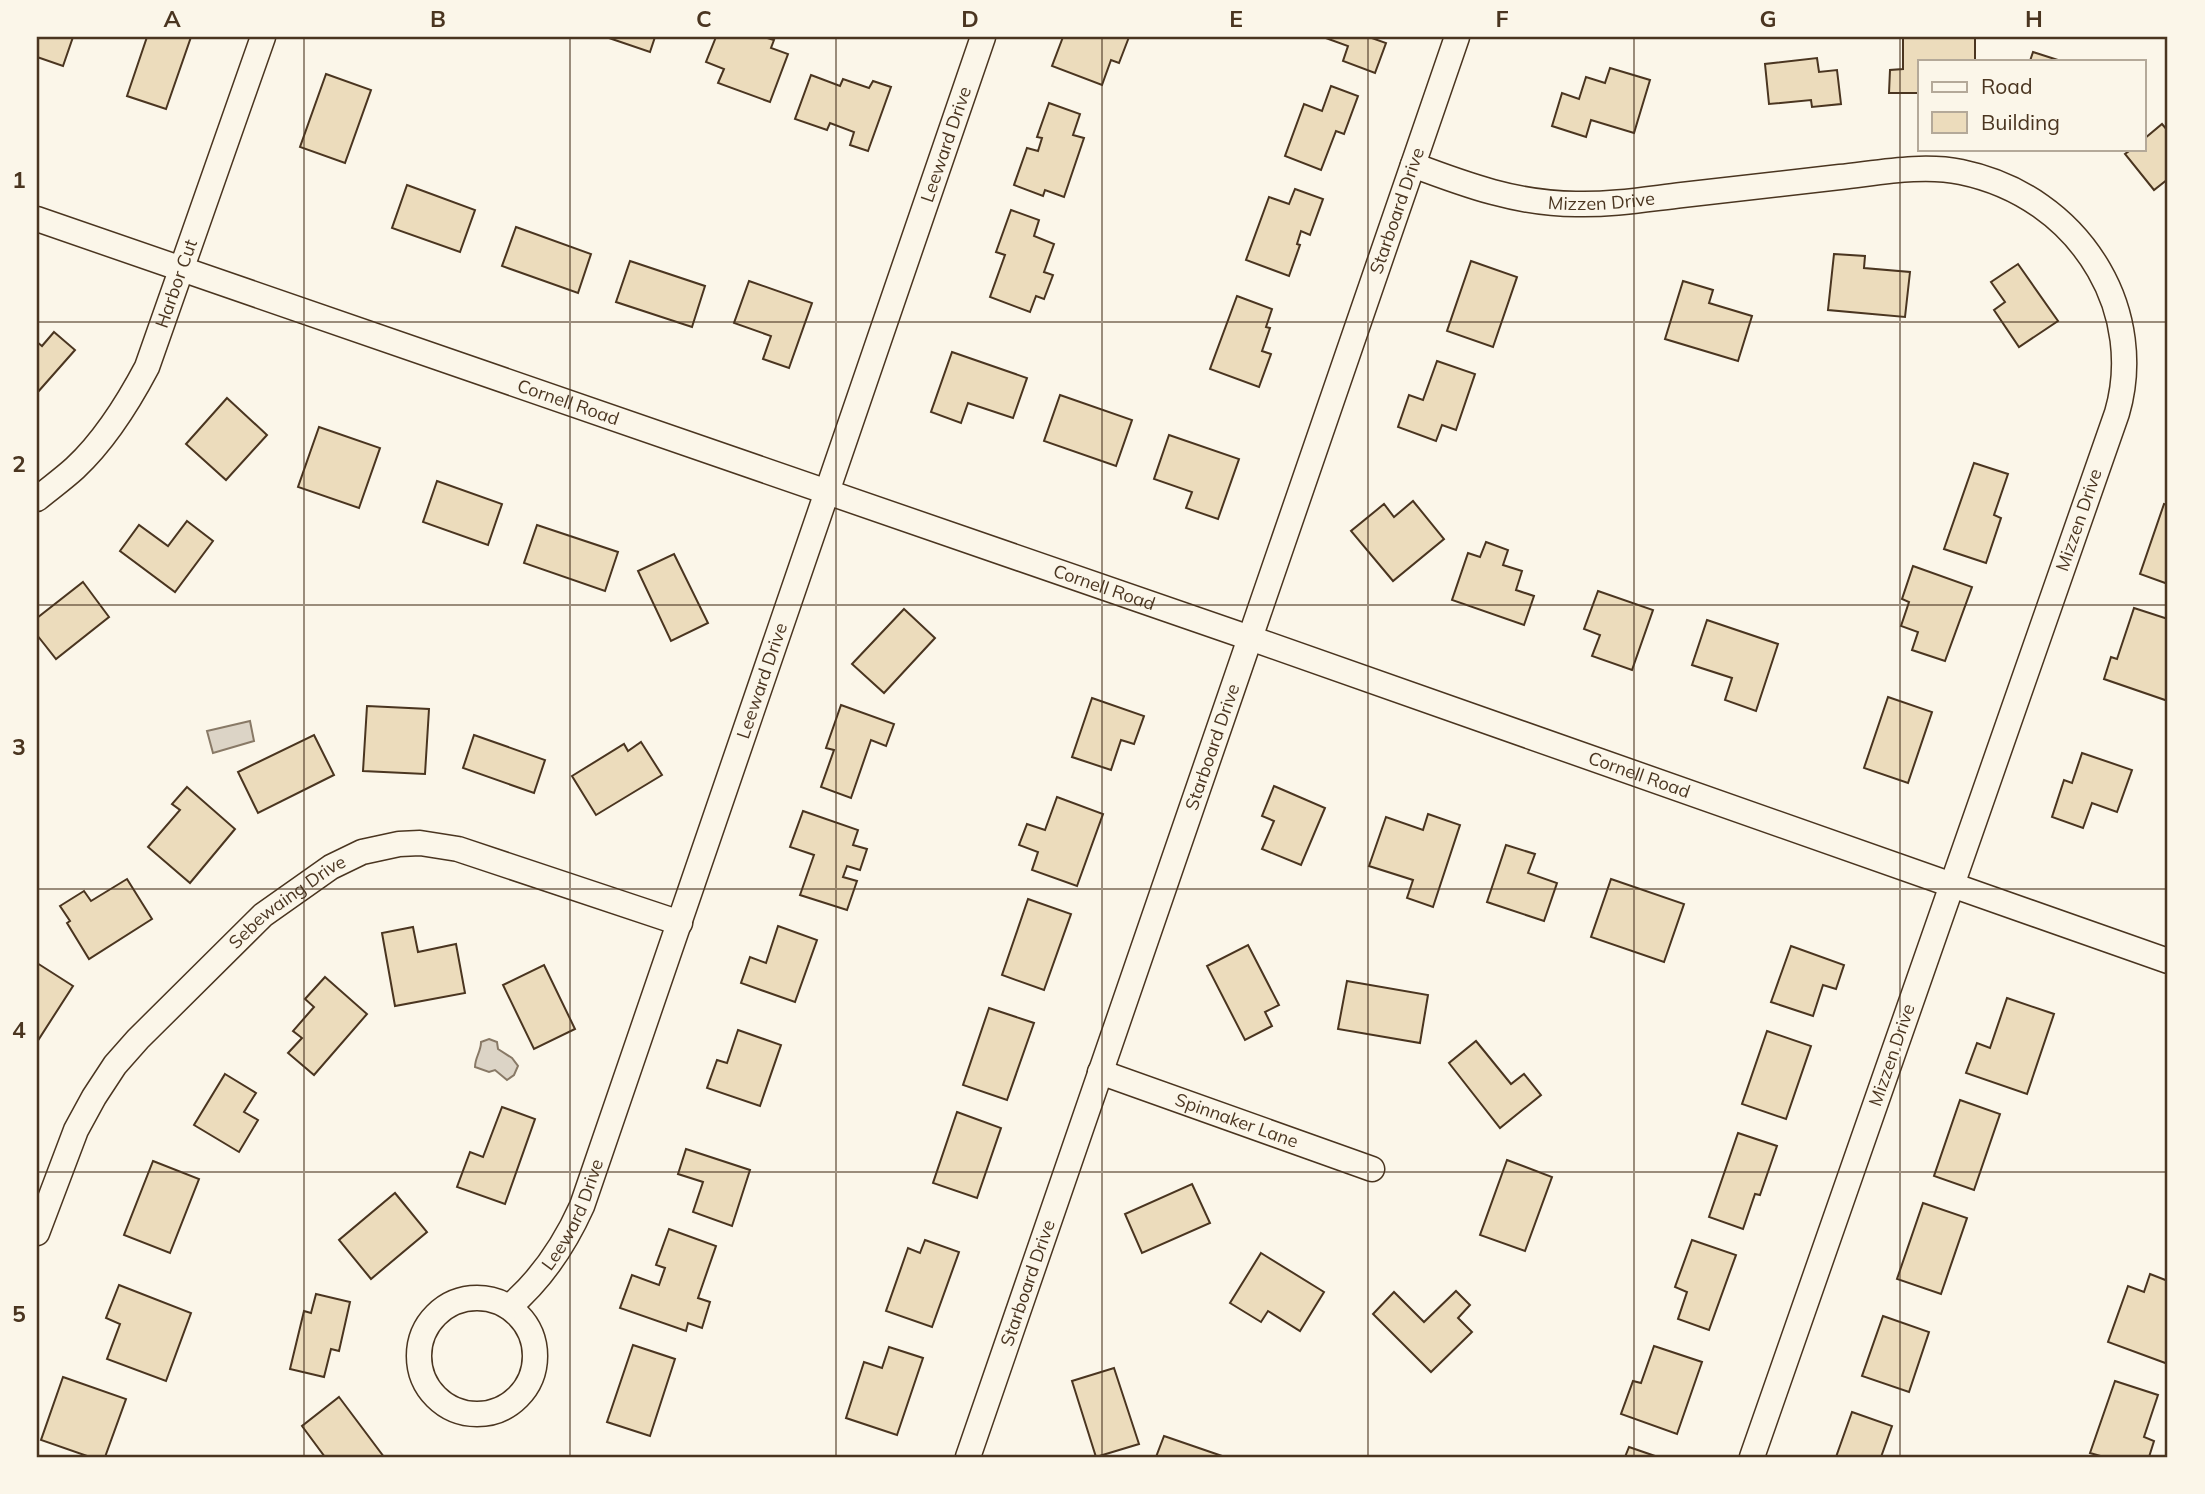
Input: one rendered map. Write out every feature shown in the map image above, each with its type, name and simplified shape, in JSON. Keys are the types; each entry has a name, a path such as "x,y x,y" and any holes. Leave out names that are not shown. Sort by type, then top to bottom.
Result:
{"street":[{"name":"Harbor Cut","path":"37,499 90,452 132,395 148,367 262,37"},
{"name":"Leeward Drive","path":"509,1307 544,1272 582,1206 983,37"},
{"name":"Starboard Drive","path":"968,1457 1457,37"},
{"name":"Mizzen Drive","path":"1413,165 1492,193 1526,201 1575,204 1623,202 1897,170 1958,171 1997,183 2045,207 2078,239 2101,273 2115,304 2123,352 2122,394 1752,1457"},
{"name":"Cornell Road","path":"37,219 1250,638 2168,961"},
{"name":"Sebewaing Drive","path":"37,1233 76,1130 94,1097 130,1048 263,915 347,859 379,847 399,844 439,845 680,923"},
{"name":"Spinnaker Lane","path":"1100,1072 1372,1169"},
{"path":"481,1298 509,1307 529,1330 534,1345 532,1375 525,1389 509,1405 488,1414 458,1412 444,1405 424,1382 419,1368 421,1338 428,1324 444,1308 465,1299 481,1298"}],"shaded area":[{"path":"250,721 254,741 213,753 207,731"},
{"path":"489,1039 497,1042 498,1049 512,1058 518,1066 514,1075 507,1080 495,1070 489,1072 475,1067 481,1042"}],"building":[{"path":"37,37 73,37 63,66 37,57"},
{"path":"147,37 191,37 166,109 127,96"},
{"path":"606,37 655,37 650,52"},
{"path":"716,37 764,37 774,40 771,48 788,54 770,102 718,83 724,69 706,62"},
{"path":"1063,37 1129,37 1119,63 1111,60 1102,85 1052,66"},
{"path":"1323,37 1369,37 1386,43 1375,73 1343,61 1348,46"},
{"path":"1903,37 1975,37 1975,60 1918,60 1918,93 1889,93 1890,70 1903,69"},
{"path":"2033,52 2058,60 2030,60"},
{"path":"1817,58 1819,72 1837,70 1841,104 1812,107 1811,100 1769,104 1765,64"},
{"path":"1610,68 1650,80 1634,133 1591,120 1586,137 1552,126 1562,93 1579,99 1586,77 1605,83"},
{"path":"326,74 371,90 345,163 300,147"},
{"path":"811,75 840,86 843,79 869,88 873,81 891,87 868,151 850,145 854,132 830,123 827,130 795,119"},
{"path":"1331,86 1358,96 1344,134 1336,131 1321,170 1285,156 1304,104 1322,111"},
{"path":"1049,103 1080,114 1073,135 1084,138 1064,197 1045,190 1043,196 1014,185 1027,148 1038,151 1042,138 1037,137"},
{"path":"2162,124 2168,131 2168,179 2154,190 2125,154 2131,150 2146,150 2146,137"},
{"path":"407,185 475,210 460,252 392,228"},
{"path":"1295,189 1323,199 1310,235 1301,231 1297,244 1300,245 1289,276 1246,260 1269,197 1289,204"},
{"path":"1011,210 1039,220 1034,236 1054,244 1044,272 1053,275 1044,299 1036,296 1030,312 990,297 1005,255 996,252"},
{"path":"516,227 591,254 578,293 502,266"},
{"path":"1834,254 1865,256 1864,268 1910,272 1905,317 1828,310"},
{"path":"630,261 705,286 692,327 616,302"},
{"path":"1471,261 1517,277 1493,347 1447,331"},
{"path":"2018,264 2058,321 2019,347 1994,310 2005,302 1991,282"},
{"path":"749,281 812,303 789,368 763,359 771,336 734,323"},
{"path":"1683,281 1713,290 1709,303 1752,316 1738,361 1665,339"},
{"path":"1237,296 1272,309 1266,327 1270,328 1262,351 1271,354 1259,387 1210,369"},
{"path":"54,332 75,350 37,393 37,342 42,346"},
{"path":"952,352 1027,378 1013,418 968,403 961,423 931,412"},
{"path":"1437,361 1475,374 1456,430 1442,425 1436,441 1398,427 1409,395 1423,400"},
{"path":"1060,395 1132,420 1116,466 1044,441"},
{"path":"227,398 267,435 226,480 186,444"},
{"path":"319,427 380,448 359,508 298,487"},
{"path":"1169,435 1239,459 1218,519 1186,508 1192,492 1154,479"},
{"path":"1974,463 2008,474 1994,515 2001,518 1986,563 1944,549"},
{"path":"437,481 502,504 488,545 423,522"},
{"path":"1413,501 1444,539 1393,581 1351,531 1384,504 1394,517"},
{"path":"2164,504 2168,505 2168,584 2140,574"},
{"path":"187,521 213,541 175,592 120,551 139,525 168,546"},
{"path":"537,525 618,552 605,591 524,563"},
{"path":"1486,542 1508,550 1503,565 1522,571 1516,590 1534,596 1524,625 1452,600 1468,553 1480,557"},
{"path":"674,554 708,623 671,641 638,571"},
{"path":"1913,566 1972,587 1945,661 1912,650 1918,632 1901,626 1909,602 1902,599"},
{"path":"83,582 109,617 56,659 37,635 37,618"},
{"path":"1598,591 1653,610 1632,670 1592,656 1600,635 1584,629"},
{"path":"2134,608 2168,619 2168,701 2104,679 2111,657 2117,659"},
{"path":"904,609 935,638 884,693 852,664"},
{"path":"1707,620 1778,644 1756,711 1725,700 1732,678 1692,665"},
{"path":"1888,697 1932,712 1908,783 1864,768"},
{"path":"1092,698 1144,716 1134,744 1121,740 1111,770 1072,757"},
{"path":"841,705 894,724 886,746 871,740 851,798 821,787 834,750 826,748"},
{"path":"367,706 429,709 425,774 363,771"},
{"path":"314,735 334,775 258,813 238,772"},
{"path":"474,735 545,760 534,793 463,768"},
{"path":"641,742 662,775 596,815 572,776 624,744 628,751"},
{"path":"2082,753 2132,770 2117,812 2092,803 2083,828 2052,817 2064,780 2072,783"},
{"path":"1274,786 1325,808 1301,865 1262,849 1274,821 1262,816"},
{"path":"187,787 235,829 190,883 148,847 180,810 172,804"},
{"path":"1057,797 1103,814 1077,886 1032,870 1038,852 1019,845 1027,824 1045,830"},
{"path":"803,811 858,830 853,845 867,849 860,870 847,866 843,877 857,881 847,910 800,895 814,855 790,847"},
{"path":"1428,814 1460,825 1433,907 1407,898 1413,880 1369,866 1386,817 1423,830"},
{"path":"1506,845 1535,854 1528,873 1557,883 1544,921 1487,902"},
{"path":"127,879 152,919 89,959 60,906 84,891 91,901"},
{"path":"1611,879 1684,904 1664,962 1591,937"},
{"path":"1028,899 1071,914 1044,990 1002,975"},
{"path":"778,926 817,940 795,1002 741,983 750,957 766,963"},
{"path":"413,927 418,952 456,944 465,993 395,1006 382,933"},
{"path":"1248,945 1279,1005 1265,1012 1272,1026 1245,1040 1207,966"},
{"path":"1791,946 1844,965 1836,989 1823,985 1813,1016 1771,1002"},
{"path":"37,963 73,986 37,1042"},
{"path":"544,965 575,1029 534,1049 503,985"},
{"path":"325,977 367,1014 314,1075 288,1053 302,1038 293,1031 314,1007 305,999"},
{"path":"1347,981 1428,995 1420,1043 1338,1029"},
{"path":"2007,998 2054,1014 2027,1094 1966,1073 1977,1043 1990,1048"},
{"path":"989,1008 1034,1023 1007,1100 963,1085"},
{"path":"738,1030 781,1045 760,1106 707,1088 717,1060 727,1063"},
{"path":"1767,1031 1811,1046 1786,1119 1742,1104"},
{"path":"1476,1041 1511,1084 1524,1074 1541,1095 1500,1128 1449,1063"},
{"path":"225,1074 256,1093 244,1112 258,1120 239,1152 194,1125"},
{"path":"1960,1100 2000,1114 1974,1190 1934,1176"},
{"path":"502,1107 535,1119 505,1204 457,1187 470,1152 483,1157"},
{"path":"957,1112 1001,1128 977,1198 933,1183"},
{"path":"1738,1133 1777,1146 1760,1195 1755,1194 1743,1229 1709,1217"},
{"path":"686,1149 750,1170 732,1226 693,1212 703,1182 678,1174"},
{"path":"1507,1160 1552,1177 1525,1251 1480,1235"},
{"path":"153,1161 199,1179 170,1253 124,1235"},
{"path":"1192,1184 1210,1223 1142,1253 1125,1214"},
{"path":"395,1193 427,1232 371,1279 339,1240"},
{"path":"1923,1203 1967,1218 1941,1294 1897,1279"},
{"path":"669,1229 716,1246 698,1298 710,1302 702,1328 688,1323 686,1331 620,1308 632,1275 659,1285 665,1268 656,1265"},
{"path":"925,1240 959,1252 932,1327 886,1311 908,1248 920,1253"},
{"path":"1692,1240 1736,1255 1709,1330 1678,1319 1687,1292 1675,1287"},
{"path":"1261,1253 1324,1292 1300,1331 1268,1311 1261,1322 1230,1303"},
{"path":"2150,1274 2168,1281 2168,1364 2108,1342 2128,1286 2144,1292"},
{"path":"119,1285 191,1313 166,1381 107,1359 120,1324 106,1318"},
{"path":"1456,1291 1470,1305 1458,1318 1472,1332 1431,1372 1373,1314 1394,1292 1424,1322"},
{"path":"316,1294 350,1302 339,1351 331,1349 324,1377 290,1369 304,1311 311,1313"},
{"path":"1883,1316 1929,1332 1909,1392 1862,1376"},
{"path":"633,1345 675,1359 650,1436 607,1422"},
{"path":"1654,1346 1702,1362 1677,1434 1621,1414 1633,1381 1641,1383"},
{"path":"889,1347 923,1358 897,1435 846,1418 864,1362 882,1368"},
{"path":"1114,1368 1139,1444 1096,1457 1072,1381"},
{"path":"63,1377 126,1399 105,1457 90,1457 41,1440"},
{"path":"2115,1381 2158,1395 2144,1437 2154,1441 2149,1457 2104,1457 2090,1453"},
{"path":"339,1397 384,1457 325,1457 302,1426"},
{"path":"1852,1412 1892,1426 1881,1457 1836,1457"},
{"path":"1164,1436 1225,1457 1156,1457"},
{"path":"1629,1447 1658,1457 1625,1457"}]}
